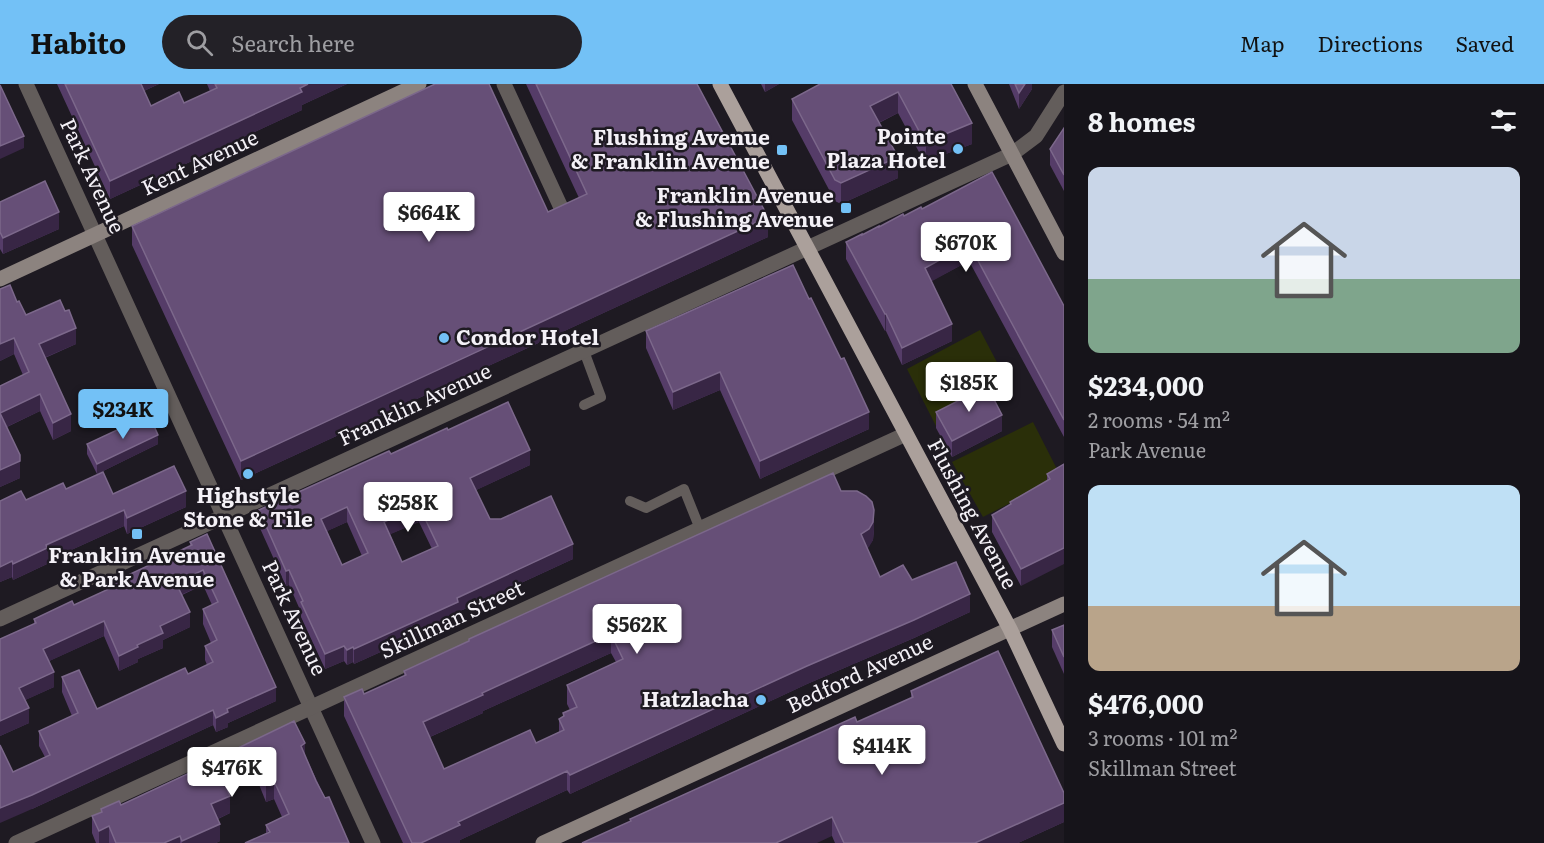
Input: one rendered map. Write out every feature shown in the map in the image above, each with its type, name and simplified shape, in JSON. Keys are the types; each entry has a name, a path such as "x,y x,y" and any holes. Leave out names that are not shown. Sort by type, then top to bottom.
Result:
{"main road":[{"name":"Kent Avenue","path":"0,279 418,84"},
{"name":"Flushing Avenue","path":"720,84 1010,628 1064,744"},
{"path":"975,84 1064,253"},
{"name":"Bedford Avenue","path":"543,843 1064,604"}],"street":[{"name":"Park Avenue","path":"26,84 374,843"},
{"path":"504,84 564,214"},
{"name":"Franklin Avenue","path":"0,619 1012,154 1036,136 1064,92"},
{"name":"Skillman Street","path":"16,843 906,434"}],"lane":[{"path":"584,351 601,397 584,405"},
{"path":"630,501 646,508 684,489 700,529"}],"green space":[{"path":"980,330 1011,389 937,428 907,369"},
{"path":"1033,422 1061,477 983,517 952,462"}],"building":[{"path":"65,84 141,84 151,106 179,92 184,103 217,88 215,84 308,84 300,88 302,92 110,181"},
{"path":"435,84 489,84 548,212 587,194 536,84 697,84 768,217 241,461 132,226"},
{"path":"820,84 951,84 972,123 926,144 898,92 870,106 898,157 841,183 835,180 792,99"},
{"path":"1015,84 1025,84 1019,93"},
{"path":"0,85 24,136 0,146"},
{"path":"1064,128 1064,175 1050,149"},
{"path":"992,172 1064,306 1064,420 969,244 925,268 952,324 902,348 846,242 903,214 904,216 921,207 922,209"},
{"path":"45,181 59,212 3,238 0,232 0,202"},
{"path":"793,265 841,359 844,358 869,412 760,461 720,372 673,392 646,331"},
{"path":"10,285 17,302 19,301 26,315 60,300 65,311 69,310 76,328 39,344 71,414 53,423 40,394 0,413 0,386 29,372 14,338 0,344 0,289"},
{"path":"987,386 1002,415 952,441 936,412"},
{"path":"508,402 530,450 470,478 490,519 501,519 551,496 573,544 457,598 458,602 354,649 353,647 347,650 344,646 325,654 289,570 286,571 259,510 389,451 391,454 447,428 448,430","holes":["419,506 438,546 402,562 384,522","347,507 368,553 342,565 321,519"]},
{"path":"0,413 20,455 20,461 0,470"},
{"path":"149,415 158,435 97,464 87,444"},
{"path":"1064,464 1064,548 1021,569 992,515 1050,479 1047,474"},
{"path":"174,466 186,491 127,518 124,510 46,545 47,548 13,564 12,561 0,567 0,501 21,491 26,500 63,483 66,489 103,472 113,494"},
{"path":"833,473 841,491 857,491 872,502 873,522 869,529 861,534 880,577 903,565 912,580 956,562 970,594 570,775 567,771 458,822 460,825 421,843 412,843 344,697 362,689 364,694 406,675 404,671 469,639","holes":["611,634 623,659 567,685 577,707 563,713 564,716 559,719 564,730 536,743 530,730 444,769 423,722"]},
{"path":"207,534 276,687 227,709 228,712 216,718 213,710 0,808 0,745 13,772 50,755 39,731 78,713 62,677 79,670 97,709 185,668 188,674 213,662 205,646 217,640 203,609 218,602 203,570 176,583 190,612 160,626 163,633 137,645 138,647 119,656 104,621 43,649 54,672 19,688 29,708 0,721 0,639 36,623 34,619 72,601 74,605 111,588 109,584 192,545 190,542"},
{"path":"1064,625 1064,657 1052,630"},
{"path":"998,651 1064,793 1064,803 975,843 844,843 832,817 776,843 582,843 855,717 857,722 913,697 911,691"},
{"path":"294,721 305,743 301,746 316,781 325,798 329,797 349,843 245,843 270,832 266,825 289,814 274,781 266,784 258,765 249,769 246,762 220,773 230,796 211,804 220,824 182,841 180,836 164,843 116,843 109,826 99,831 92,816 102,812 101,809 119,801 121,805 196,770 194,767"}],"place":[{"name":"Pointe Plaza Hotel","path":"958,149"},
{"name":"Flushing Avenue & Franklin Avenue","path":"782,150"},
{"name":"Franklin Avenue & Flushing Avenue","path":"846,208"},
{"name":"Condor Hotel","path":"444,338"},
{"name":"Highstyle Stone & Tile","path":"248,474"},
{"name":"Franklin Avenue & Park Avenue","path":"137,534"},
{"name":"Hatzlacha","path":"761,700"}]}
